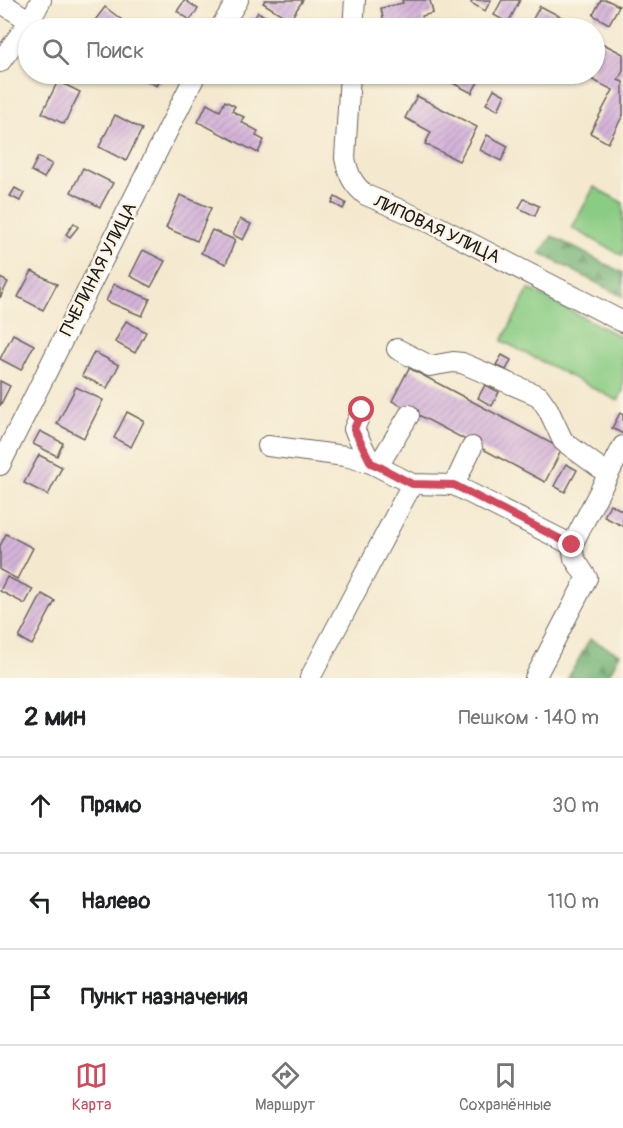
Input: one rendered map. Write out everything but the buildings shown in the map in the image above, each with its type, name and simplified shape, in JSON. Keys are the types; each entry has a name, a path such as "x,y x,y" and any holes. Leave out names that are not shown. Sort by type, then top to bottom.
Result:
{"street":[{"path":"32,18 41,0"},
{"path":"226,18 238,0"},
{"path":"354,18 355,0"},
{"path":"0,3 25,18"},
{"path":"0,62 18,37"},
{"name":"ПЧЕЛИНАЯ УЛИЦА","path":"0,465 191,84"},
{"name":"ЛИПОВАЯ УЛИЦА","path":"349,84 345,158 347,170 357,189 433,224 623,322"},
{"path":"397,349 430,366 453,362 462,363 539,396 548,409 563,441 608,474"},
{"path":"362,410 354,429 374,465"},
{"path":"374,465 409,415"},
{"path":"268,446 345,456 374,465 412,484 454,485 572,545"},
{"path":"535,678 588,578 574,558 572,545 623,446"},
{"path":"454,485 472,447"},
{"path":"310,678 412,484"}],"green space":[{"path":"594,187 623,203 623,256 572,228"},
{"path":"552,236 623,273 623,297 540,253"},
{"path":"529,289 623,338 623,391 618,401 502,341"},
{"path":"590,639 620,654 607,678 568,678"}],"route":[{"path":"362,410 354,429 371,463 412,484 454,485 572,545"}]}
